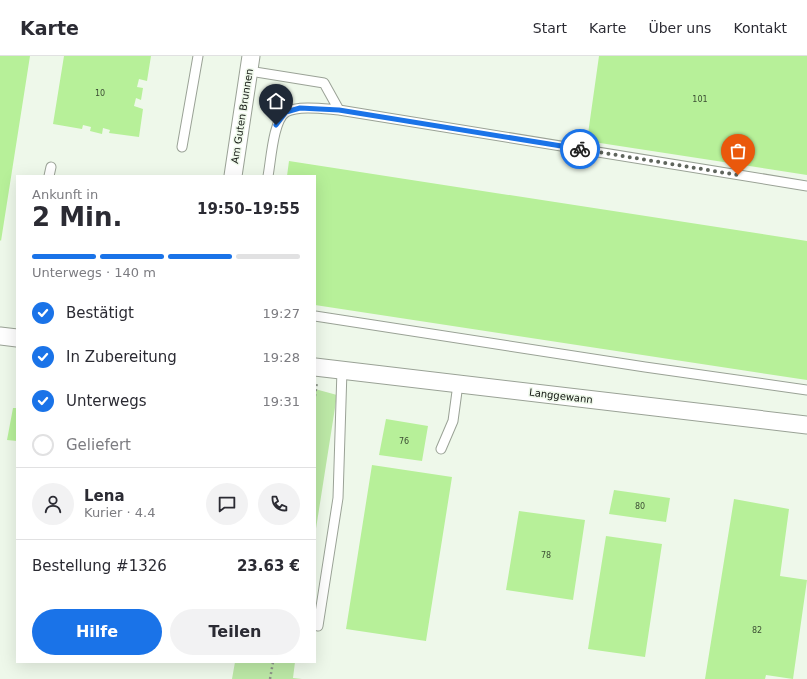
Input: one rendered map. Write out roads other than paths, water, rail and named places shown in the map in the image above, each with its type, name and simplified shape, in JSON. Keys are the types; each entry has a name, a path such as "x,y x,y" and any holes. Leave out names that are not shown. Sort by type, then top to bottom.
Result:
{"street":[{"name":"Am Guten Brunnen","path":"233,175 250,63"},
{"path":"0,336 16,338"},
{"name":"Langgewann","path":"316,367 807,425"}],"lane":[{"path":"182,147 198,56"},
{"path":"250,63 324,83 339,110"},
{"path":"268,175 276,125 286,112 300,108 339,110 807,186"},
{"path":"316,316 645,367 807,390"},
{"path":"318,626 338,498 342,370"},
{"path":"440,449 453,420 458,384"}]}
